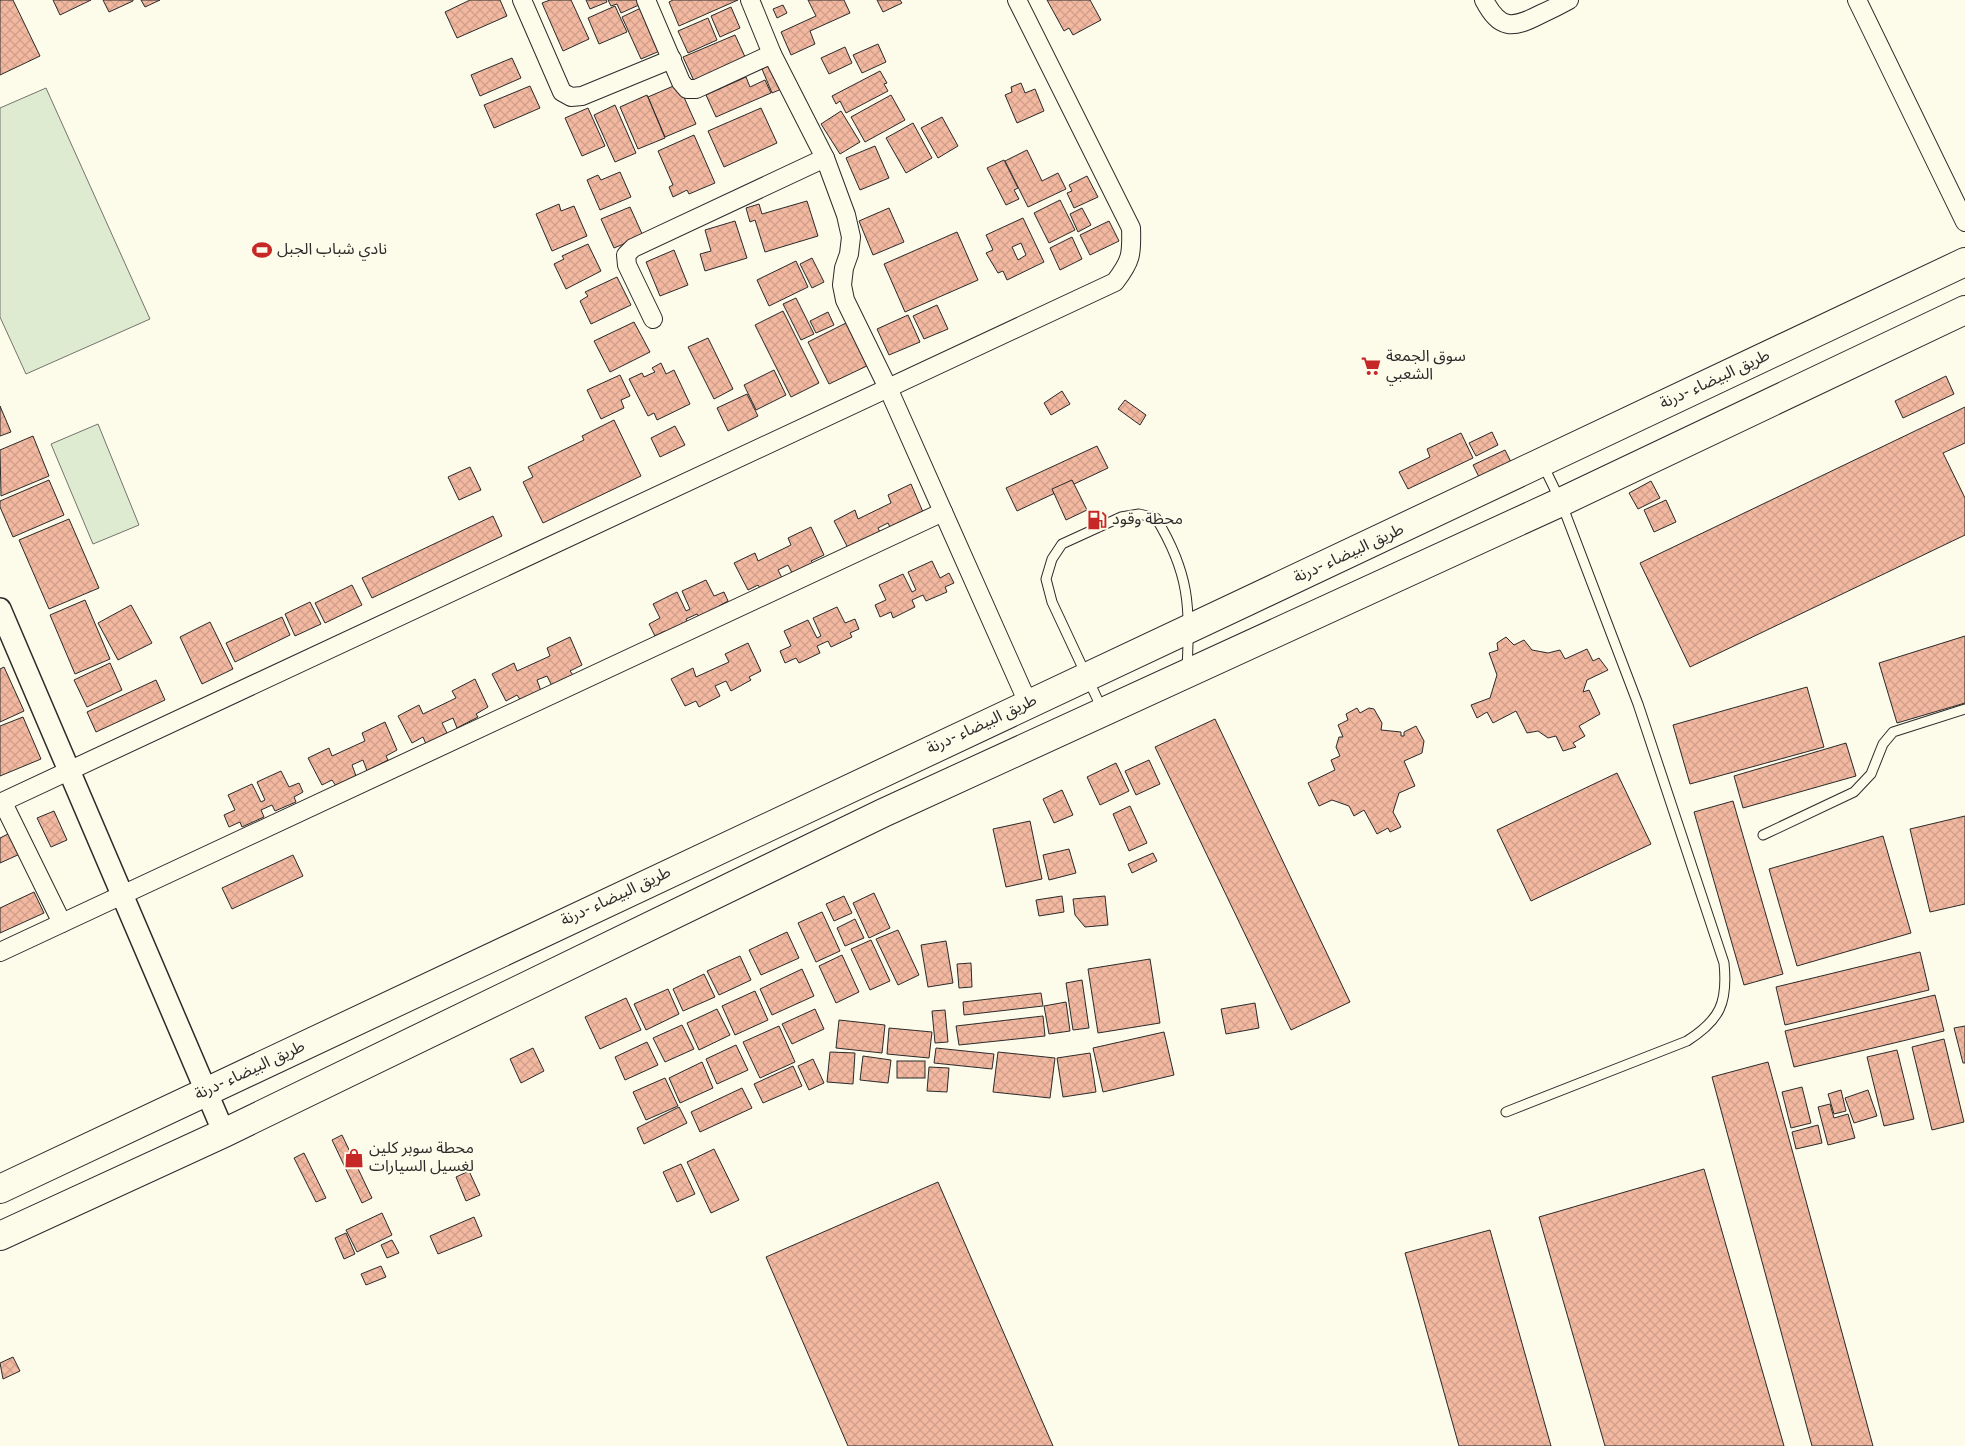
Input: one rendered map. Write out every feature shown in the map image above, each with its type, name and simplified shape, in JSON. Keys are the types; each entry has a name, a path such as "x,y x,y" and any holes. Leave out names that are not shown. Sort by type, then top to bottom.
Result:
{"highway":[{"name":"طريق البيضاء -درنة","path":"0,1189 1965,262"},
{"path":"0,1236 224,1133 883,813 1561,502 1965,310"}],"street":[{"path":"522,0 562,92 571,97 582,96 672,58"},
{"path":"646,0 682,82 687,89 696,89 772,54"},
{"path":"750,0 772,54 825,158 846,215 851,237 842,285 845,300 888,388 1028,703"},
{"path":"62,923 2,803 72,772 1115,282 1128,266 1132,247 1131,228 1016,0"},
{"path":"1484,0 1492,16 1510,25 1523,23 1569,0"},
{"path":"1857,0 1965,222"},
{"path":"653,319 627,265 626,256 633,248 825,158"},
{"path":"0,952 125,896 943,512"},
{"path":"0,608 125,896 224,1133"}],"lane":[{"path":"1506,1112 1687,1041 1704,1030 1717,1017 1724,1000 1726,982 1724,964 1655,753 1561,502 1542,463"},
{"path":"1104,712 1052,602 1046,579 1052,559 1062,544 1121,517 1138,514 1156,518 1168,538 1185,582 1188,629 1187,672"},
{"path":"1763,835 1854,792 1871,774 1883,744 1893,732 1965,709"}],"green space":[{"path":"46,88 150,319 26,374 0,317 0,108"},
{"path":"98,424 139,525 93,544 51,444"}],"building":[{"path":"0,0 13,0 40,56 0,75"},
{"path":"53,0 91,0 60,15"},
{"path":"103,0 133,0 133,1 109,12"},
{"path":"141,0 160,0 145,7"},
{"path":"470,0 500,0 507,16 457,38 445,12"},
{"path":"550,0 571,0 589,39 563,51 542,3"},
{"path":"586,0 606,0 607,2 590,9"},
{"path":"608,0 637,0 639,5 621,13 617,4 611,6"},
{"path":"673,0 738,0 679,26 669,2"},
{"path":"808,0 844,0 850,13 810,31 815,44 791,55 781,32 816,16"},
{"path":"877,0 900,0 902,3 883,12"},
{"path":"1047,0 1090,0 1101,20 1073,35 1069,28 1064,31"},
{"path":"783,5 787,13 777,18 773,9"},
{"path":"615,6 627,32 599,44 588,18"},
{"path":"643,7 662,50 641,59 622,17"},
{"path":"731,7 740,28 720,37 711,16"},
{"path":"708,18 717,40 688,53 678,31"},
{"path":"735,35 746,59 694,81 683,57"},
{"path":"878,44 886,62 862,73 853,55"},
{"path":"845,47 852,63 829,74 821,58"},
{"path":"512,58 521,78 480,96 471,75"},
{"path":"773,64 784,88 772,93 762,69"},
{"path":"880,71 887,83 884,84 888,91 846,113 840,101 836,104 832,96"},
{"path":"746,77 750,87 765,80 771,93 716,117 706,95"},
{"path":"1021,83 1025,93 1035,89 1044,111 1017,123 1005,95 1012,92 1011,87"},
{"path":"678,84 696,124 665,137 648,97"},
{"path":"530,86 540,108 494,128 484,105"},
{"path":"647,95 665,138 638,149 620,107"},
{"path":"891,95 905,120 865,142 851,117"},
{"path":"615,105 636,153 615,162 594,115"},
{"path":"588,108 605,146 582,156 565,118"},
{"path":"761,108 777,143 724,167 708,131"},
{"path":"841,111 860,142 840,154 821,124"},
{"path":"942,117 958,146 938,158 921,128"},
{"path":"913,123 932,158 906,173 886,138"},
{"path":"694,135 715,183 689,194 687,190 673,197 669,187 673,185 658,151"},
{"path":"875,146 889,178 860,190 846,158"},
{"path":"1027,150 1042,181 1058,173 1066,189 1028,207 1005,161"},
{"path":"1004,160 1018,188 1014,190 1019,199 1006,205 987,168"},
{"path":"620,172 631,197 600,210 587,180 598,175 601,180"},
{"path":"1087,176 1098,197 1074,208 1067,193 1072,191 1069,185"},
{"path":"1060,200 1075,230 1049,243 1034,213"},
{"path":"807,201 818,236 765,252 755,220 750,222 746,208 759,204 762,214"},
{"path":"559,204 561,211 574,206 587,236 552,251 536,214"},
{"path":"630,207 643,236 614,248 601,219"},
{"path":"889,208 904,242 873,255 859,221"},
{"path":"1082,208 1091,225 1078,232 1070,214"},
{"path":"1023,218 1044,262 1007,280 1003,271 998,273 986,253 993,250 986,235","holes":["1021,243 1026,255 1018,260 1012,247"]},
{"path":"735,221 747,258 705,271 700,254 711,251 705,230"},
{"path":"1109,221 1119,241 1090,255 1080,235"},
{"path":"957,232 978,280 905,312 884,264"},
{"path":"1072,237 1082,259 1060,270 1050,248"},
{"path":"588,244 601,271 566,289 554,264 564,259 562,256"},
{"path":"674,250 688,285 660,296 646,262"},
{"path":"812,258 824,282 812,288 800,264"},
{"path":"796,261 808,287 769,306 757,280"},
{"path":"617,277 631,305 591,324 580,301 588,296 585,292"},
{"path":"796,298 814,334 801,340 783,304"},
{"path":"937,305 948,329 924,339 913,316"},
{"path":"783,311 819,383 791,397 755,325"},
{"path":"828,312 834,325 816,333 810,321"},
{"path":"908,315 920,342 889,355 877,329"},
{"path":"850,321 871,364 829,384 808,342"},
{"path":"634,322 650,352 610,372 594,341"},
{"path":"708,338 733,389 714,399 688,347"},
{"path":"661,363 666,374 674,370 690,404 657,420 654,413 648,416 629,379 642,373 644,377 655,372 652,368"},
{"path":"774,370 786,395 756,410 744,385"},
{"path":"620,375 630,396 621,400 624,408 601,419 587,390"},
{"path":"1946,376 1954,394 1903,418 1895,401"},
{"path":"1062,391 1070,404 1051,415 1044,403"},
{"path":"747,394 758,416 728,431 717,408"},
{"path":"1125,400 1146,415 1140,425 1118,409"},
{"path":"0,406 11,432 0,436"},
{"path":"1965,407 1965,443 1943,453 1965,498 1965,535 1690,667 1640,563"},
{"path":"614,420 641,476 543,523 523,482 533,477 528,467 584,440 582,436"},
{"path":"675,426 685,445 660,457 651,438"},
{"path":"1492,432 1498,445 1476,456 1469,443"},
{"path":"1461,433 1473,458 1408,489 1399,472 1430,457 1427,449"},
{"path":"33,436 49,476 1,496 0,450"},
{"path":"1097,446 1108,468 1017,511 1006,488"},
{"path":"1505,450 1511,462 1479,477 1473,465"},
{"path":"470,467 481,490 459,500 448,477"},
{"path":"49,480 64,515 13,537 0,507 0,501"},
{"path":"1072,480 1087,510 1066,520 1052,489"},
{"path":"1651,481 1660,498 1638,509 1629,493"},
{"path":"911,484 923,512 893,533 888,523 878,528 883,538 848,548 834,521 855,510 858,519 891,503 888,495"},
{"path":"1666,500 1676,522 1654,532 1644,510"},
{"path":"493,516 502,536 372,598 362,578"},
{"path":"69,519 99,588 49,609 19,540"},
{"path":"811,527 824,555 811,561 814,564 793,575 788,565 778,570 783,580 762,591 758,585 748,590 734,563 755,553 758,561 791,545 788,538"},
{"path":"932,561 940,578 949,573 954,583 945,587 947,592 926,601 923,595 912,600 915,607 893,618 891,612 880,617 875,605 886,600 879,585 903,574 912,592 916,590 908,572"},
{"path":"706,580 714,596 724,592 728,601 719,606 721,610 701,620 697,614 686,619 689,626 668,636 665,631 655,636 649,624 660,618 653,604 677,592 686,611 690,609 682,591"},
{"path":"352,585 362,605 325,623 315,603"},
{"path":"85,600 110,659 75,674 50,615"},
{"path":"310,602 321,624 295,636 285,614"},
{"path":"131,605 152,643 118,660 98,623"},
{"path":"837,607 845,623 855,619 859,629 850,633 852,637 831,647 828,641 817,646 820,653 799,663 796,658 785,663 780,651 791,646 784,631 808,620 817,638 821,636 813,618"},
{"path":"282,617 290,635 235,662 226,643"},
{"path":"210,622 233,669 202,684 180,637"},
{"path":"1965,636 1965,703 1897,723 1879,663"},
{"path":"570,637 582,665 570,671 573,675 552,686 547,676 537,680 541,691 521,701 517,695 506,701 492,674 514,663 517,671 550,656 547,648"},
{"path":"1506,637 1514,645 1524,640 1532,650 1548,653 1560,650 1565,659 1587,649 1593,661 1599,658 1608,670 1587,680 1583,692 1589,690 1600,714 1579,726 1585,736 1573,743 1576,747 1563,751 1556,736 1548,738 1538,731 1527,733 1516,711 1493,723 1487,712 1477,718 1471,705 1490,698 1497,675 1489,653 1498,650 1497,643"},
{"path":"748,643 761,671 749,677 751,680 731,691 726,681 715,686 720,696 699,707 696,701 685,706 671,679 693,668 696,677 729,662 725,654"},
{"path":"110,663 122,690 87,707 74,680"},
{"path":"4,667 24,711 0,722 0,669"},
{"path":"475,679 488,707 476,714 478,717 457,728 453,718 442,723 447,733 426,744 423,737 412,743 398,716 419,705 423,714 456,698 452,691"},
{"path":"156,680 165,700 96,732 87,712"},
{"path":"1807,687 1824,747 1690,784 1673,725"},
{"path":"1357,708 1360,713 1369,708 1374,709 1382,723 1381,730 1401,732 1401,736 1404,736 1404,732 1416,726 1424,741 1422,753 1404,761 1415,786 1399,793 1393,812 1401,827 1390,832 1388,828 1377,834 1364,810 1354,816 1349,806 1332,800 1319,806 1308,783 1335,770 1331,760 1340,756 1336,747 1339,737 1343,737 1338,725 1348,720 1346,714"},
{"path":"23,717 41,759 0,776 0,726"},
{"path":"1215,719 1350,1002 1291,1030 1155,747"},
{"path":"385,722 397,750 386,756 388,760 367,771 363,760 352,765 356,776 336,786 332,780 322,785 308,758 329,748 332,756 365,741 362,733"},
{"path":"1846,743 1856,776 1743,808 1734,776"},
{"path":"1149,760 1160,784 1136,795 1125,771"},
{"path":"1116,763 1129,791 1100,805 1087,777"},
{"path":"281,771 289,787 299,783 303,792 294,797 296,802 275,811 272,805 261,810 264,817 242,827 240,822 229,827 224,815 235,810 228,795 252,784 261,802 265,800 257,782"},
{"path":"1617,773 1651,844 1531,901 1497,830"},
{"path":"1062,790 1073,815 1054,823 1043,799"},
{"path":"1733,801 1783,974 1744,985 1694,812"},
{"path":"1130,806 1147,843 1129,851 1113,814"},
{"path":"54,811 67,840 51,847 37,818"},
{"path":"1965,816 1965,904 1930,912 1910,829"},
{"path":"1030,821 1042,879 1006,887 993,829"},
{"path":"10,833 20,854 0,863 0,838"},
{"path":"1883,836 1911,933 1797,966 1769,869"},
{"path":"1069,849 1076,873 1049,880 1043,855"},
{"path":"1153,853 1157,861 1132,873 1128,864"},
{"path":"293,855 303,876 232,909 222,888"},
{"path":"34,892 44,913 0,933 0,908"},
{"path":"874,893 890,928 869,938 853,903"},
{"path":"844,896 852,913 834,921 826,904"},
{"path":"1062,896 1064,912 1039,916 1036,900"},
{"path":"1105,896 1108,925 1085,927 1075,915 1073,899"},
{"path":"822,912 840,951 816,962 798,923"},
{"path":"855,919 864,938 845,946 837,928"},
{"path":"898,930 919,975 898,985 876,939"},
{"path":"787,932 799,958 761,975 749,950"},
{"path":"871,940 890,981 870,990 851,949"},
{"path":"946,941 953,983 928,987 921,945"},
{"path":"1920,952 1929,990 1785,1025 1776,987"},
{"path":"842,955 859,992 836,1003 819,966"},
{"path":"740,956 751,980 719,995 707,971"},
{"path":"1150,959 1160,1023 1098,1033 1088,969"},
{"path":"971,963 972,987 959,988 957,964"},
{"path":"802,969 814,996 772,1015 760,989"},
{"path":"704,974 715,997 683,1011 673,989"},
{"path":"1082,980 1089,1028 1073,1030 1066,983"},
{"path":"668,989 679,1014 646,1030 634,1004"},
{"path":"755,991 768,1020 735,1035 722,1006"},
{"path":"1041,993 1043,1006 964,1015 963,1002"},
{"path":"1935,995 1944,1031 1794,1067 1785,1031"},
{"path":"626,998 641,1030 600,1049 585,1017"},
{"path":"1066,1002 1070,1031 1049,1034 1044,1006"},
{"path":"1255,1003 1259,1028 1226,1034 1221,1009"},
{"path":"717,1009 730,1035 699,1050 687,1023"},
{"path":"815,1009 824,1029 792,1044 782,1024"},
{"path":"945,1010 948,1042 935,1043 932,1011"},
{"path":"1043,1016 1045,1036 959,1045 956,1026"},
{"path":"839,1020 885,1025 882,1053 836,1048"},
{"path":"682,1025 694,1049 665,1062 653,1038"},
{"path":"779,1026 795,1062 760,1078 743,1042"},
{"path":"1965,1026 1965,1063 1963,1063 1954,1028"},
{"path":"889,1028 932,1032 929,1058 887,1054"},
{"path":"1164,1032 1174,1075 1103,1092 1093,1048"},
{"path":"1944,1039 1964,1122 1932,1130 1912,1047"},
{"path":"647,1042 658,1065 625,1080 615,1057"},
{"path":"736,1045 748,1070 717,1084 706,1059"},
{"path":"533,1048 544,1071 521,1083 510,1059"},
{"path":"936,1048 994,1054 992,1069 934,1063"},
{"path":"1897,1050 1914,1119 1884,1126 1867,1057"},
{"path":"830,1052 855,1053 853,1084 827,1082"},
{"path":"998,1052 1055,1058 1050,1098 993,1092"},
{"path":"1090,1053 1096,1092 1063,1097 1057,1058"},
{"path":"863,1056 891,1060 888,1083 860,1080"},
{"path":"813,1059 824,1083 809,1090 798,1066"},
{"path":"897,1061 925,1061 925,1078 897,1078"},
{"path":"702,1062 713,1088 680,1103 669,1078"},
{"path":"1768,1062 1873,1446 1812,1446 1712,1077"},
{"path":"793,1066 802,1086 763,1103 754,1084"},
{"path":"929,1067 949,1068 947,1092 927,1091"},
{"path":"665,1078 678,1106 646,1120 633,1092"},
{"path":"1802,1087 1811,1123 1791,1128 1782,1092"},
{"path":"742,1088 752,1108 700,1132 691,1112"},
{"path":"1841,1090 1846,1111 1834,1114 1828,1094"},
{"path":"1868,1090 1877,1116 1854,1123 1845,1098"},
{"path":"1830,1104 1834,1118 1848,1114 1855,1138 1828,1145 1818,1107"},
{"path":"679,1107 687,1123 644,1144 637,1128"},
{"path":"1818,1125 1822,1143 1796,1149 1792,1132"},
{"path":"342,1135 372,1198 362,1203 332,1140"},
{"path":"714,1149 739,1200 711,1213 687,1162"},
{"path":"304,1153 326,1198 316,1202 294,1158"},
{"path":"681,1164 695,1194 677,1202 663,1172"},
{"path":"1704,1169 1784,1446 1605,1446 1539,1217"},
{"path":"469,1171 480,1195 466,1201 456,1177"},
{"path":"938,1182 1053,1446 848,1446 766,1257"},
{"path":"382,1213 392,1235 357,1252 346,1230"},
{"path":"474,1217 482,1236 438,1254 430,1236"},
{"path":"1490,1230 1551,1446 1459,1446 1405,1253"},
{"path":"346,1233 355,1254 344,1259 335,1238"},
{"path":"392,1240 399,1253 387,1258 381,1245"},
{"path":"381,1266 386,1277 366,1285 361,1274"},
{"path":"13,1357 20,1371 3,1379 0,1363"}],"place":[{"name":"نادي شباب الجبل","path":"262,250"},
{"name":"سوق الجمعة الشعبي","path":"1371,366"},
{"name":"محطة وقود","path":"1097,520"},
{"name":"محطة سوبر كلين لغسيل السيارات","path":"354,1158"}]}
